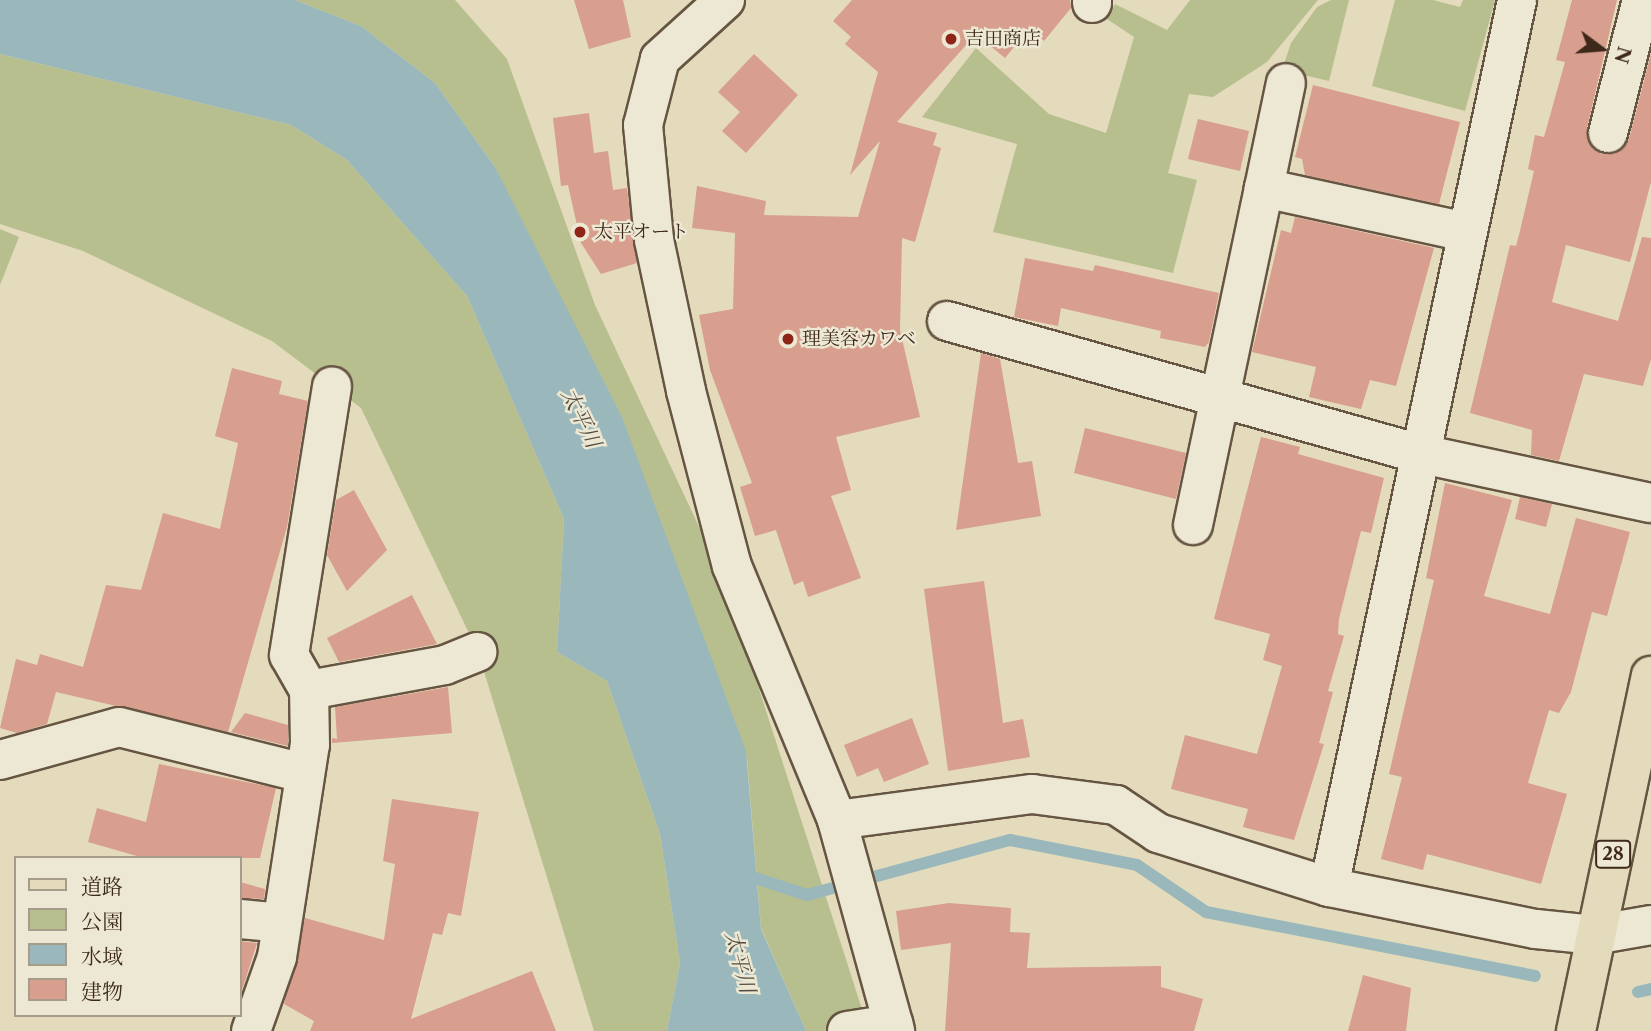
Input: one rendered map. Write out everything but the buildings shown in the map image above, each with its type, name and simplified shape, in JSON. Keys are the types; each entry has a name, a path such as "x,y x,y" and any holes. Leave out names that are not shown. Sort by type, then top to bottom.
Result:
{"main road":[{"name":"28","path":"1576,1031 1594,935 1651,676"}],"street":[{"path":"725,0 660,59 643,125 654,240 732,566 837,820 894,1027 851,1029"},
{"path":"1329,887 1417,453 1517,0"},
{"path":"1608,133 1642,0"},
{"path":"1193,526 1218,394 1286,83"},
{"path":"1264,188 1465,232"},
{"path":"947,321 1218,394 1417,453 1651,503"},
{"path":"251,1031 282,923 304,773 309,690 289,655 332,386"},
{"path":"309,690 445,665 478,652"},
{"path":"0,760 119,727 304,773"},
{"path":"837,820 1032,794 1116,805 1158,832 1329,887 1536,929 1594,935 1651,925"},
{"path":"242,919 282,923"}],"green space":[{"path":"295,0 455,0 507,59 595,305 724,580 869,1031 806,1031 761,928 747,759 495,167 435,83 361,26"},
{"path":"1190,0 1318,0 1267,62 1213,97 1189,94 1168,173 1197,180 1173,273 993,232 1017,144 922,117 976,48 1049,114 1106,133 1134,37 1107,19 1115,4 1167,30"},
{"path":"1331,0 1349,0 1329,81 1282,70 1291,43 1317,7"},
{"path":"1395,0 1433,0 1460,7 1463,0 1495,0 1465,111 1372,86"},
{"path":"0,54 291,125 347,160 467,296 564,519 557,652 607,681 660,834 680,963 667,1031 594,1031 478,652 361,408 272,341 83,251 0,224"},
{"path":"0,229 19,237 0,285"}],"water":[{"name":"太平川","path":"0,0 295,0 361,26 435,83 495,167 622,417 746,751 761,929 806,1031 667,1031 680,963 660,834 607,681 557,652 564,519 467,296 347,160 291,125 0,54"}],"waterway":[{"path":"743,874 807,895 1010,840 1137,865 1206,912 1535,976"},
{"path":"1638,992 1651,989"}],"place":[{"name":"吉田商店","path":"951,39"},
{"name":"太平オート","path":"580,232"},
{"name":"理美容カワベ","path":"788,339"}]}
